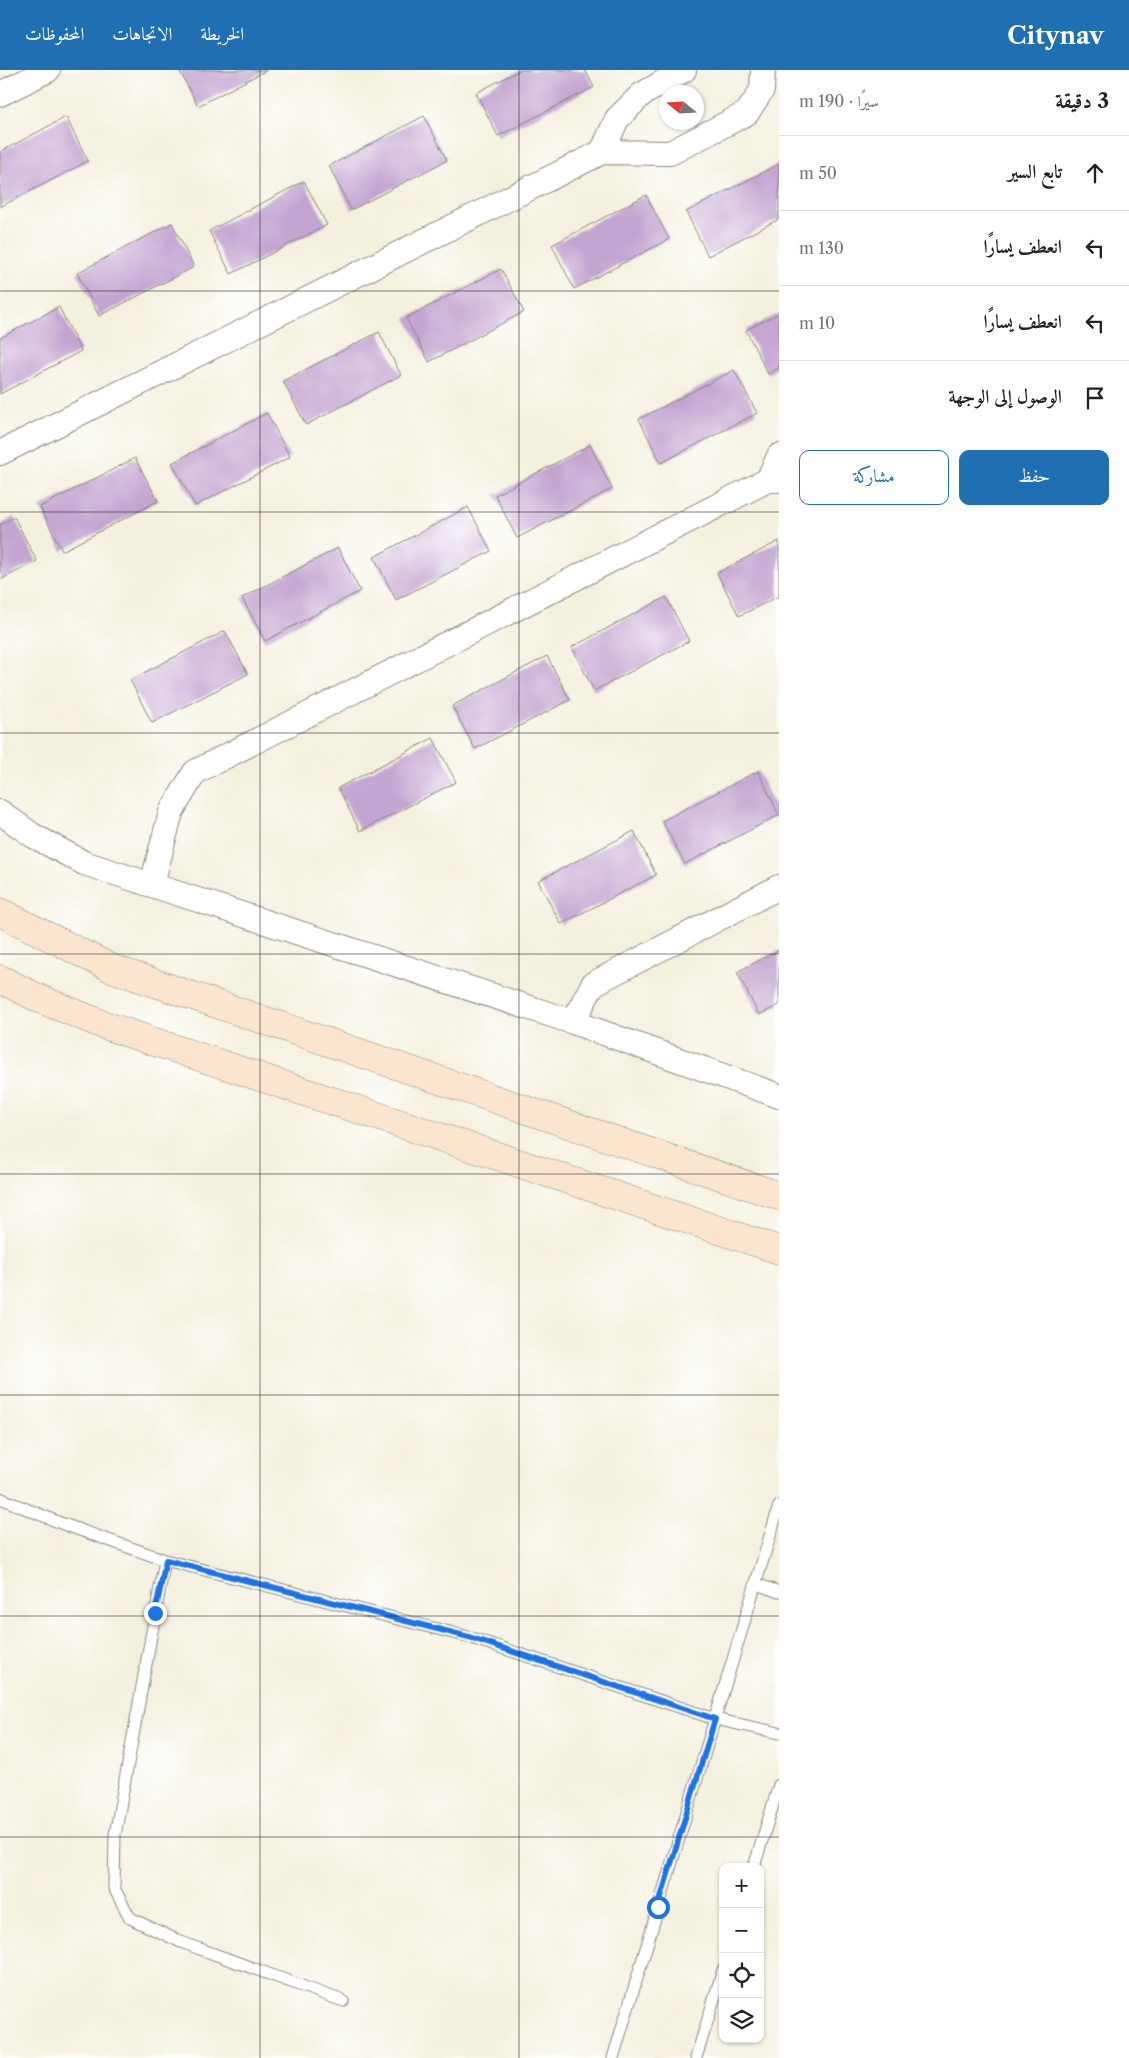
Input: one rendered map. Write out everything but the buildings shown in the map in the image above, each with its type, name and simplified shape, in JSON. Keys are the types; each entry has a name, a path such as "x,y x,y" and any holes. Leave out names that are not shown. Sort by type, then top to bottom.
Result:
{"main road":[{"path":"0,912 111,968 779,1196"},
{"path":"0,979 40,999 104,1025 779,1250"}],"street":[{"path":"0,94 48,70"},
{"path":"602,152 617,119 641,96 684,70"},
{"path":"0,453 602,152 670,153 747,113 762,90 763,70"},
{"path":"767,70 779,94"},
{"path":"152,884 171,812 194,772 774,480 779,456"},
{"path":"0,812 32,835 84,863 573,1022 779,1096"},
{"path":"573,1022 593,984 779,887"}],"lane":[{"path":"0,1498 63,1524 166,1560 469,1637 715,1719 779,1733"},
{"path":"613,2058 779,1506"},
{"path":"166,1560 115,1835 114,1888 130,1918 181,1942 343,2001"},
{"path":"756,1584 779,1592"},
{"path":"755,1863 779,1785"},
{"path":"696,2058 719,1983"}],"route":[{"path":"155,1613 166,1560 469,1637 715,1719 658,1907"}]}
